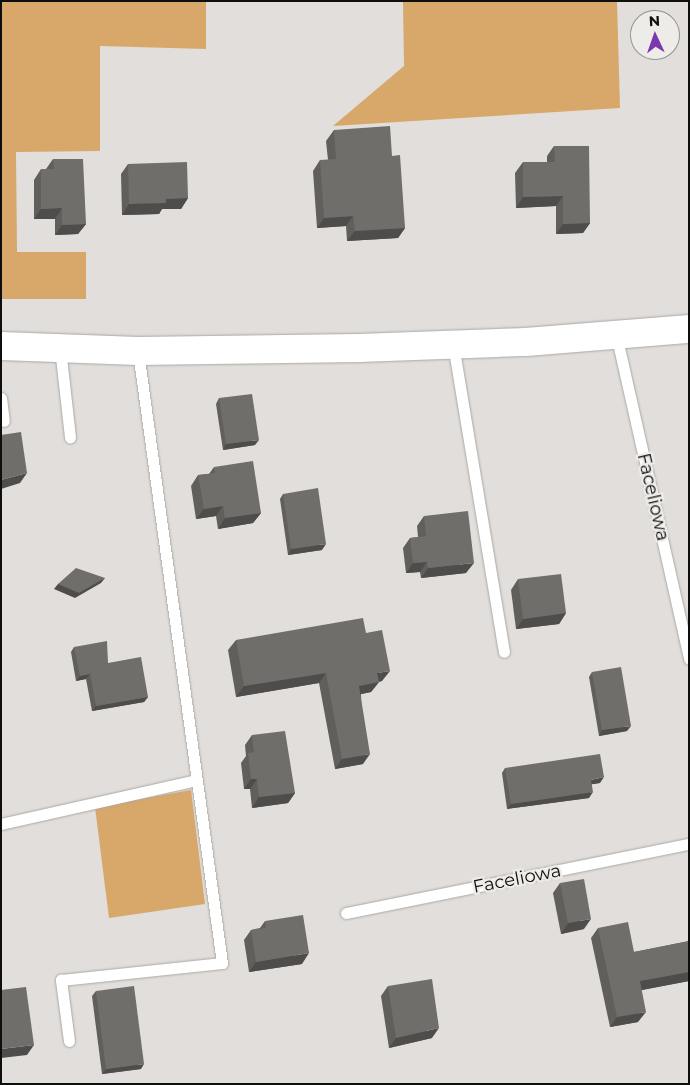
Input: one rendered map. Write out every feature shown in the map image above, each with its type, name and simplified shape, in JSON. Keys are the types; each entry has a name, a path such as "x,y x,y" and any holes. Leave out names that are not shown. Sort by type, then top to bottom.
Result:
{"main road":[{"path":"1,346 138,351 453,344 689,329"}],"lane":[{"name":"Faceliowa","path":"616,334 689,659"},
{"path":"453,344 504,652"},
{"path":"60,348 70,437"},
{"path":"69,1042 61,980 222,963 138,351"},
{"path":"1,398 4,421"},
{"path":"1,824 196,780"},
{"name":"Faceliowa","path":"346,913 689,844"}],"shaded area":[{"path":"1,1 206,1 206,49 100,46 100,151 16,152 17,252 86,252 86,299 1,299"},
{"path":"403,1 617,1 620,108 333,126 404,66"},
{"path":"191,790 205,904 109,918 95,807"}],"building":[{"path":"390,126 392,156 400,155 405,228 355,231 353,216 324,218 320,160 336,159 334,130"},
{"path":"554,146 589,146 590,223 563,224 563,196 523,197 523,162 555,162"},
{"path":"53,159 83,159 86,224 62,225 62,208 41,209 41,169 54,169"},
{"path":"187,162 188,198 166,199 166,203 129,204 128,164"},
{"path":"252,394 259,440 226,444 219,398"},
{"path":"21,432 27,473 1,480 1,435"},
{"path":"253,461 261,513 225,518 223,506 204,509 198,475 215,473 214,467"},
{"path":"318,488 326,544 291,549 283,494"},
{"path":"468,511 474,563 428,568 427,562 413,563 410,538 426,536 424,516"},
{"path":"76,568 105,578 79,593 58,584"},
{"path":"561,574 566,613 523,619 518,579"},
{"path":"363,618 366,633 382,630 390,671 377,673 379,682 359,686 370,754 342,759 326,673 244,686 236,640"},
{"path":"107,641 108,663 141,657 148,697 96,706 90,674 80,676 74,647"},
{"path":"621,667 631,726 602,730 592,672"},
{"path":"285,731 295,793 259,797 257,779 251,779 248,753 254,752 252,735"},
{"path":"600,754 604,777 591,780 593,792 511,804 505,768"},
{"path":"584,879 591,919 568,923 560,883"},
{"path":"303,915 309,953 256,962 251,930 266,928 265,921"},
{"path":"628,922 634,952 689,941 689,972 640,981 646,1012 617,1017 598,928"},
{"path":"432,979 439,1028 396,1038 388,986"},
{"path":"134,986 144,1064 106,1069 96,991"},
{"path":"26,987 34,1045 1,1049 1,990"}]}
